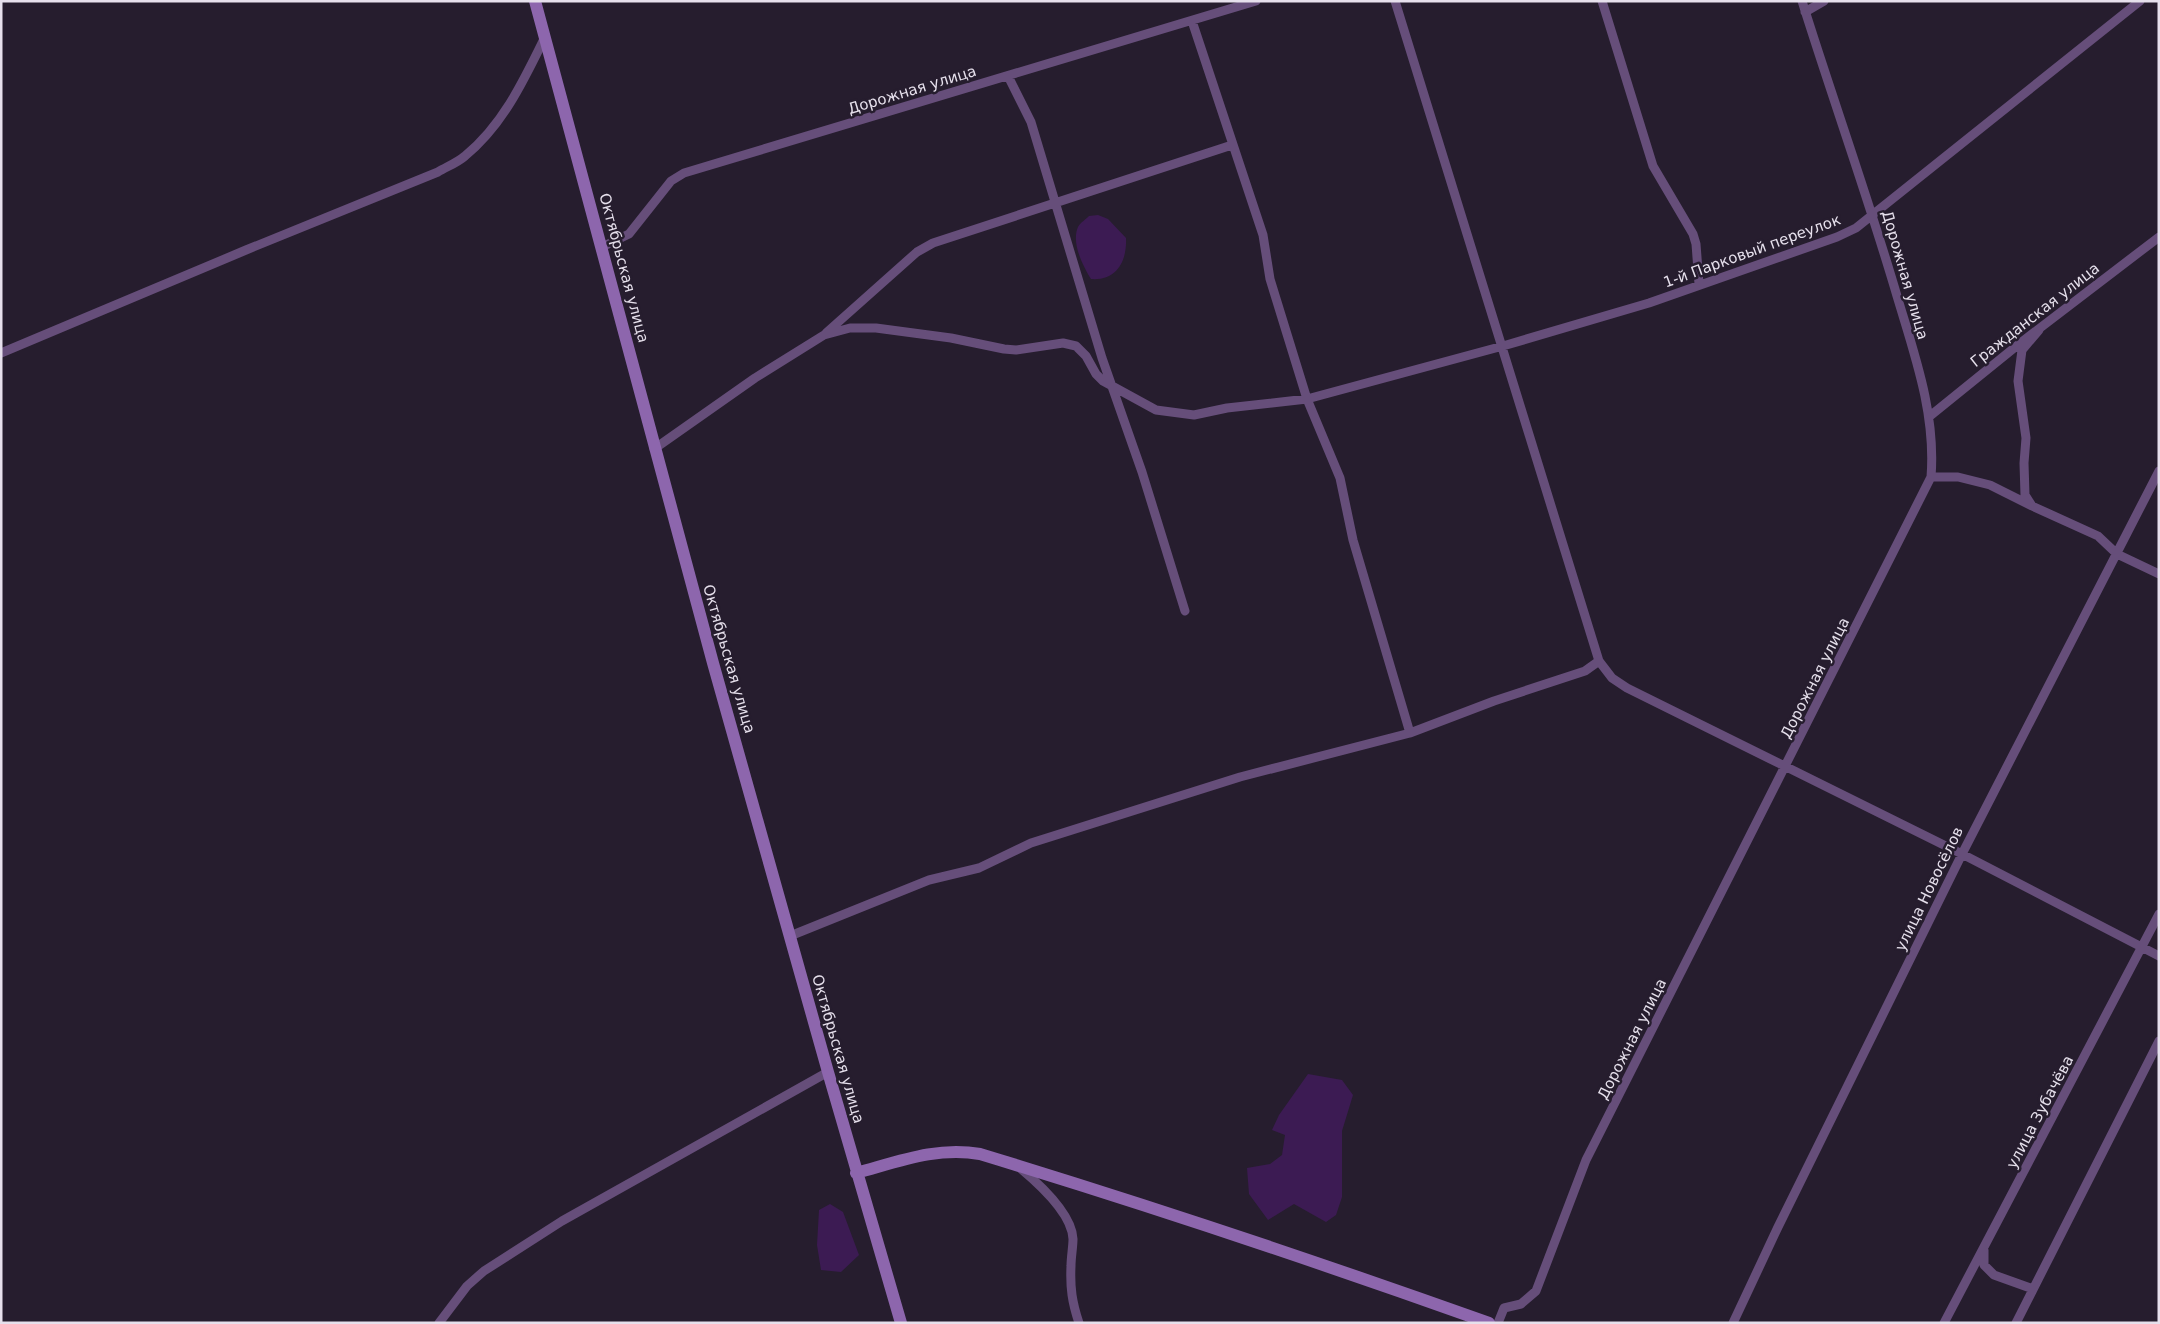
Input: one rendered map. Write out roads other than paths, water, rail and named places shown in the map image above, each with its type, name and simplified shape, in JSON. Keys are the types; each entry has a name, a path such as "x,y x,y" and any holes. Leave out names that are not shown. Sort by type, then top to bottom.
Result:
{"street":[{"name":"Октябрьская улица","path":"536,1 654,449 856,1173 900,1323"},
{"name":"Дорожная улица","path":"602,247 629,234 671,181 684,173 1256,1"},
{"path":"1395,1 1599,661 1612,678 1627,688 1962,854 2159,956"},
{"path":"1602,1 1653,166 1693,234 1696,244 1699,284"},
{"name":"Дорожная улица","path":"1498,1323 1504,1308 1521,1304 1536,1291 1586,1160 1931,477 1933,452 1930,416 1920,372 1874,215 1802,1"},
{"path":"1805,12 1824,1"},
{"name":"1-й Парковый переулок","path":"824,335 850,328 876,328 951,338 1004,349 1063,343 1076,346 1086,356 1096,374 1112,386 1156,410 1194,415 1227,408 1307,399 1502,346 1649,303 1837,237 1856,228 2140,1"},
{"path":"1192,21 1263,235 1270,278 1307,399 1340,478 1354,540 1410,733"},
{"path":"1,353 438,172 464,157 485,136 513,102 545,37"},
{"path":"1008,76 1031,122 1112,386 1142,472 1185,611"},
{"path":"654,449 755,378 824,335 917,252 933,243 1232,145"},
{"name":"Гражданская улица","path":"1930,416 2019,344 2159,237"},
{"path":"2032,506 2025,495 2024,463 2026,438 2018,381 2022,350 2039,330"},
{"name":"улица Новосёлов","path":"1733,1323 1962,854 2159,471"},
{"path":"1931,477 1958,477 1990,485 2098,536 2117,554 2159,574"},
{"path":"790,936 929,880 979,868 1031,843 1240,777 1410,733 1494,700 1585,671 1599,661"},
{"name":"улица Зубачёва","path":"1944,1323 2159,914"},
{"path":"2016,1323 2159,1041"},
{"path":"439,1323 466,1286 484,1270 562,1221 828,1072"},
{"path":"856,1173 928,1154 950,1151 980,1154 1349,1273 1489,1323"},
{"path":"1016,1165 1037,1182 1058,1207 1069,1226 1073,1237 1071,1300 1079,1323"},
{"path":"1984,1250 1984,1265 1994,1275 2033,1289"}]}
